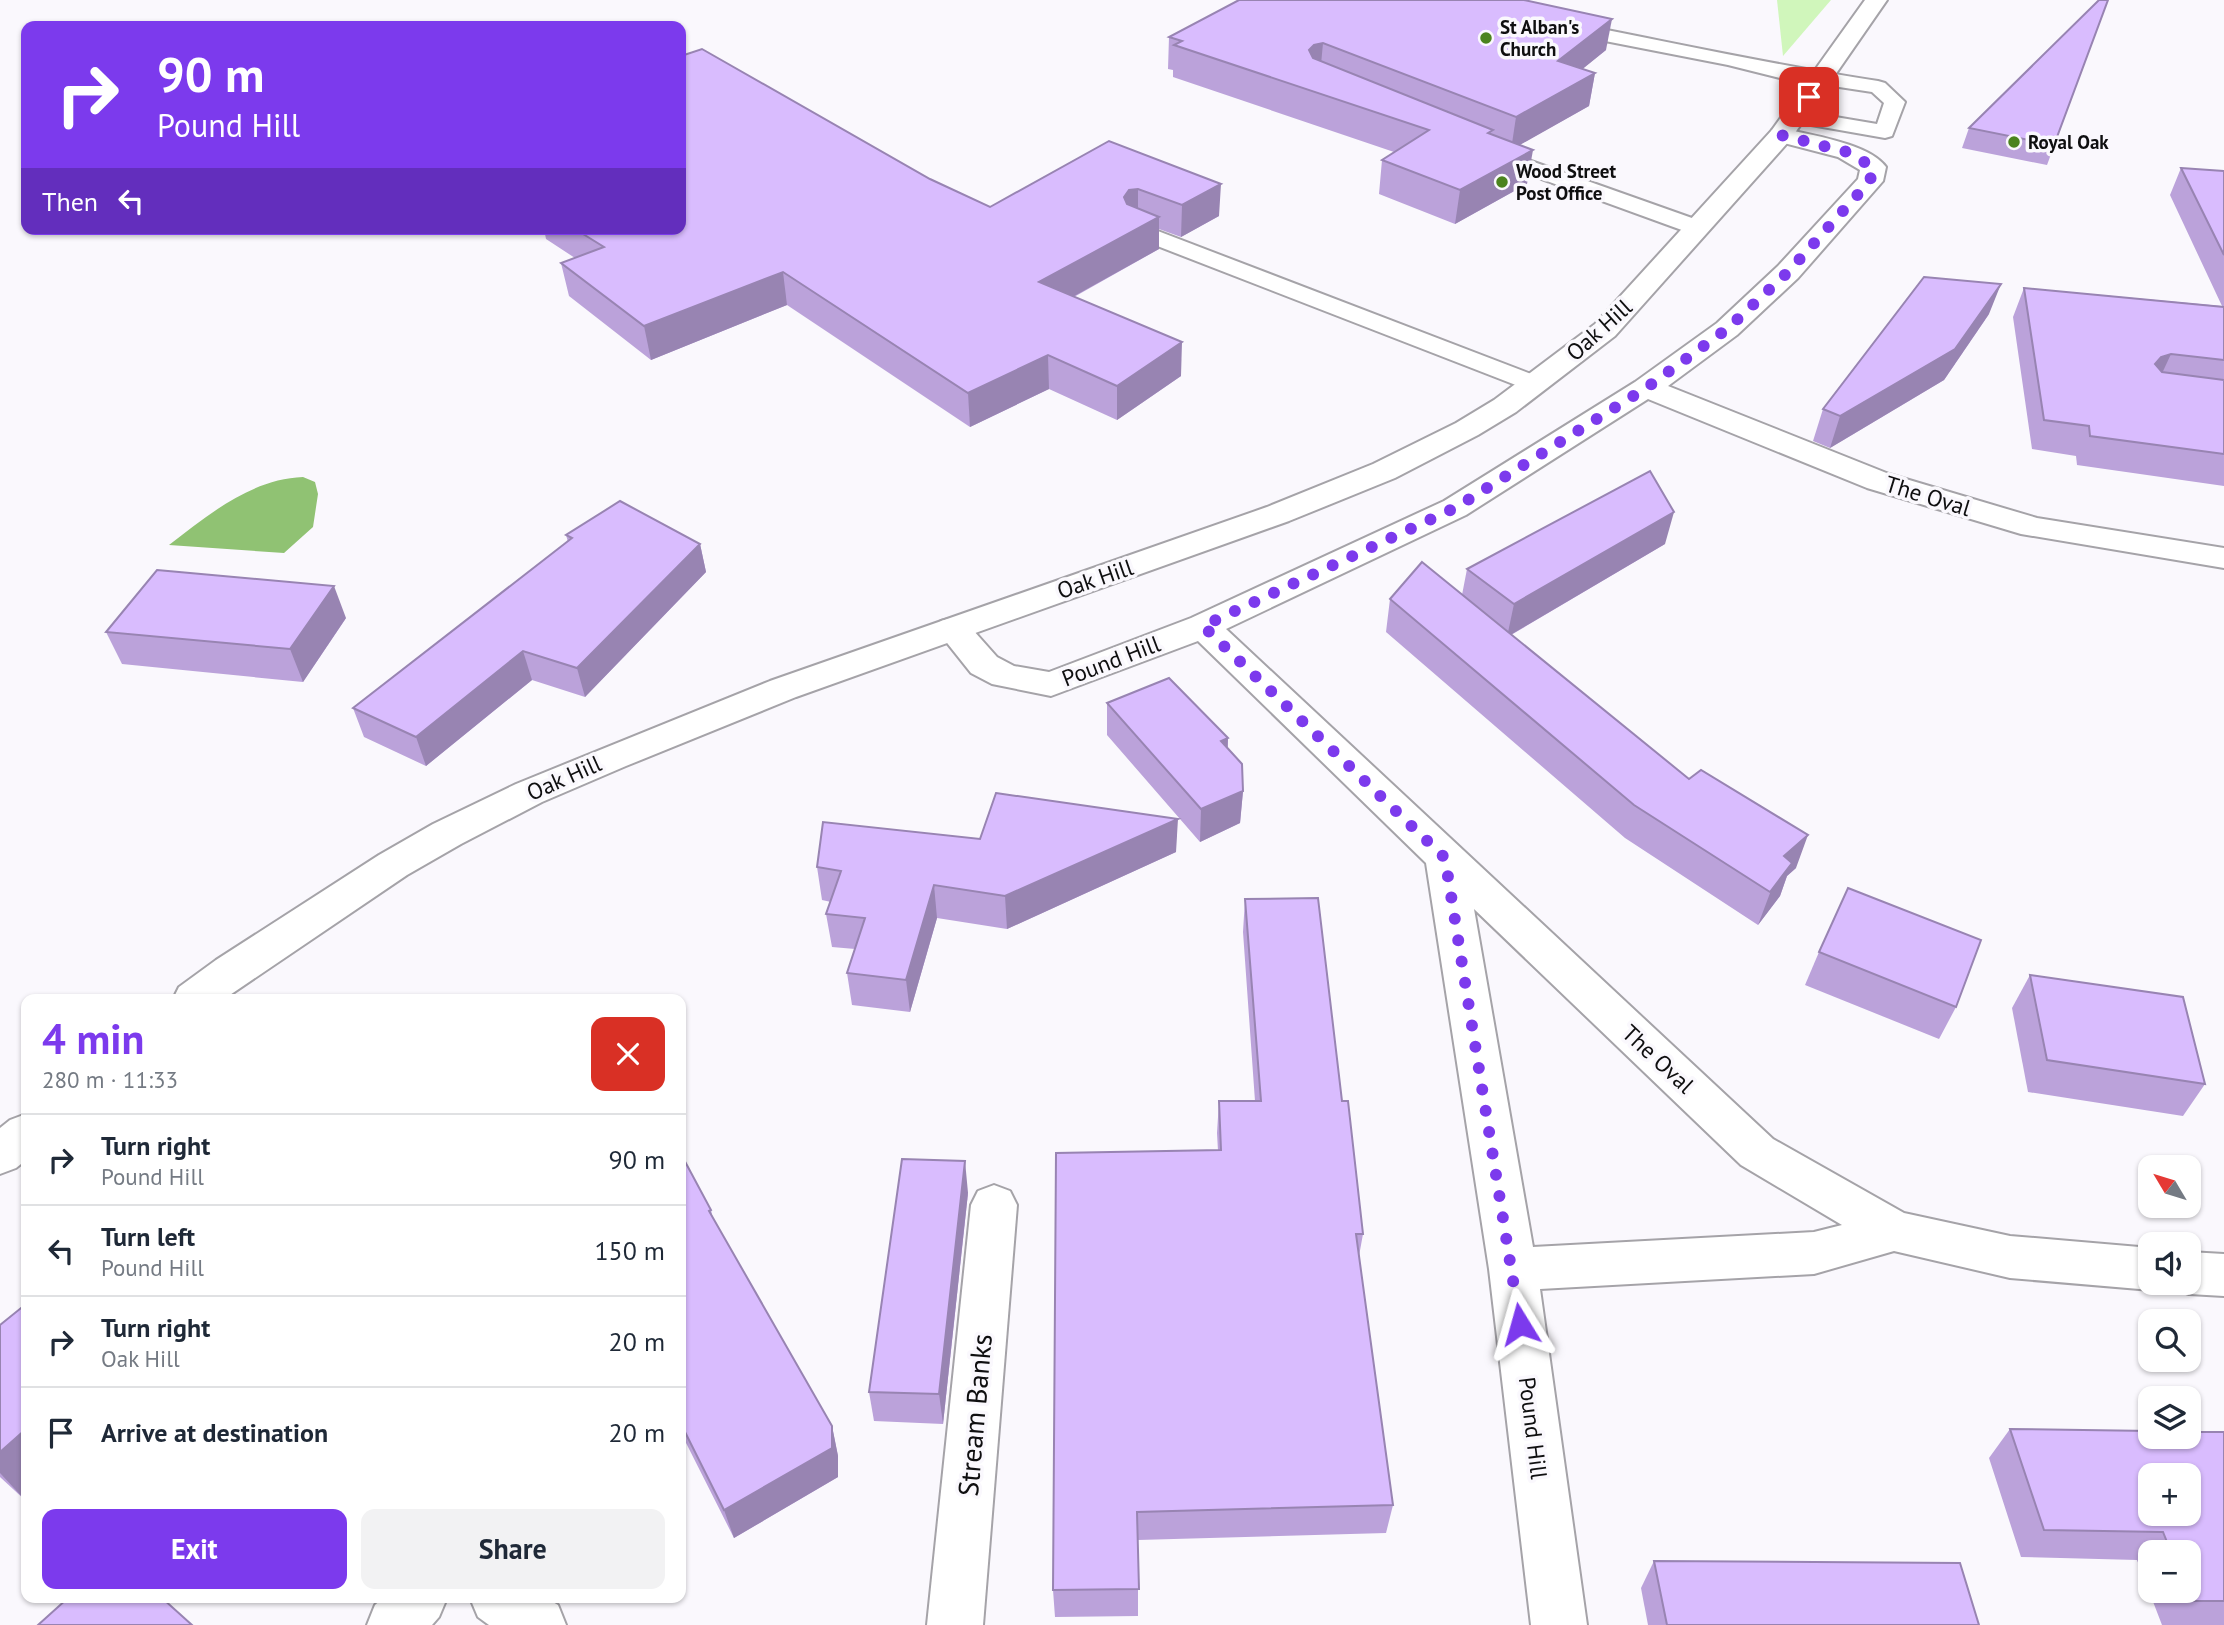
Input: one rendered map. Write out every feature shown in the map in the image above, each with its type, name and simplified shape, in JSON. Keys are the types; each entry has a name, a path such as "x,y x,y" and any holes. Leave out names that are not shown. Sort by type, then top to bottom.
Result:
{"street":[{"name":"Oak Hill","path":"201,994 393,864 482,816 613,757 771,693 1278,514 1384,471 1466,429 1535,384 1605,330 1698,229 1787,126 1876,0"},
{"name":"Pound Hill","path":"953,629 984,665 1005,676 1051,684 1203,626 1455,508 1646,388 1727,329 1788,272 1870,181 1873,167 1847,152 1787,126"},
{"name":"The Oval","path":"1646,388 1891,485 2033,527 2224,558"},
{"path":"1203,626 1445,858"},
{"name":"Pound Hill","path":"1445,858 1513,1269 1559,1625"},
{"name":"The Oval","path":"1445,858 1757,1152 1894,1231 2010,1257 2138,1268"},
{"path":"0,1155 21,1137"},
{"name":"Stream Banks","path":"955,1625 995,1205"},
{"name":"The Oval","path":"1513,1269 1814,1253 1894,1231"},
{"path":"2201,1274 2224,1275"},
{"path":"395,1625 415,1603"},
{"path":"505,1603 538,1625"}],"lane":[{"path":"1548,25 1614,36 1780,72 1878,87 1895,102 1885,132 1787,126"},
{"path":"1470,146 1698,229"},
{"path":"1137,230 1535,384"}],"shaded area":[{"path":"1777,0 1831,0 1783,56"},
{"path":"303,477 315,482 318,494 313,527 284,553 169,545 231,500 248,491 284,479"}],"building":[{"path":"1239,0 1524,0 1612,19 1558,61 1595,73 1516,117 1323,43 1314,45 1309,50 1313,58 1493,130 1488,133 1533,150 1460,190 1382,160 1429,130 1174,45 1182,41 1169,37"},
{"path":"2099,0 2108,0 2054,145 1969,128"},
{"path":"702,49 930,179 990,207 1109,141 1221,184 1182,205 1138,189 1129,190 1124,197 1127,204 1159,217 1039,282 1182,342 1117,386 1048,355 968,393 783,272 644,326 561,263 604,247 585,235 686,235 686,54"},
{"path":"2181,168 2224,171 2224,255"},
{"path":"1924,277 2001,284 1955,349 1840,416 1823,409"},
{"path":"2024,288 2224,307 2224,360 2171,354 2161,357 2155,364 2162,372 2224,380 2224,454 2090,436 2089,426 2044,420"},
{"path":"1650,471 1674,512 1514,604 1467,569"},
{"path":"620,501 700,544 577,668 523,651 416,737 353,708 572,538 566,535"},
{"path":"1422,562 1689,779 1701,770 1808,835 1784,856 1792,863 1770,892 1634,805 1390,599"},
{"path":"157,570 334,586 290,649 106,632"},
{"path":"1169,678 1228,738 1221,741 1242,764 1243,791 1201,809 1107,703"},
{"path":"996,793 1178,819 1005,896 934,885 906,980 847,973 865,918 826,914 841,871 817,867 823,822 980,839"},
{"path":"1848,888 1981,940 1956,1007 1819,952"},
{"path":"1318,898 1342,1101 1348,1101 1363,1234 1356,1234 1393,1505 1137,1512 1139,1589 1053,1590 1056,1153 1221,1150 1219,1101 1261,1101 1245,899"},
{"path":"2030,975 2183,997 2205,1084 2047,1060"},
{"path":"902,1159 965,1161 939,1394 869,1392"},
{"path":"686,1163 711,1210 709,1211 832,1426 832,1448 724,1510 686,1434"},
{"path":"21,1308 21,1433 0,1452 0,1325"},
{"path":"2010,1429 2138,1431 2138,1449 2201,1449 2201,1432 2224,1432 2224,1601 2201,1601 2201,1540 2166,1540 2163,1532 2044,1530"},
{"path":"1654,1561 1960,1563 1979,1625 1667,1625"},
{"path":"62,1603 168,1603 192,1625 38,1625"}],"place":[{"name":"St Alban's Church","path":"1486,38"},
{"name":"Royal Oak","path":"2014,142"},
{"name":"Wood Street Post Office","path":"1502,182"}],"route":[{"path":"1520,1324 1445,858 1203,626 1455,508 1646,388 1727,329 1788,272 1870,181 1873,167 1847,152 1781,135 1809,97"}]}
